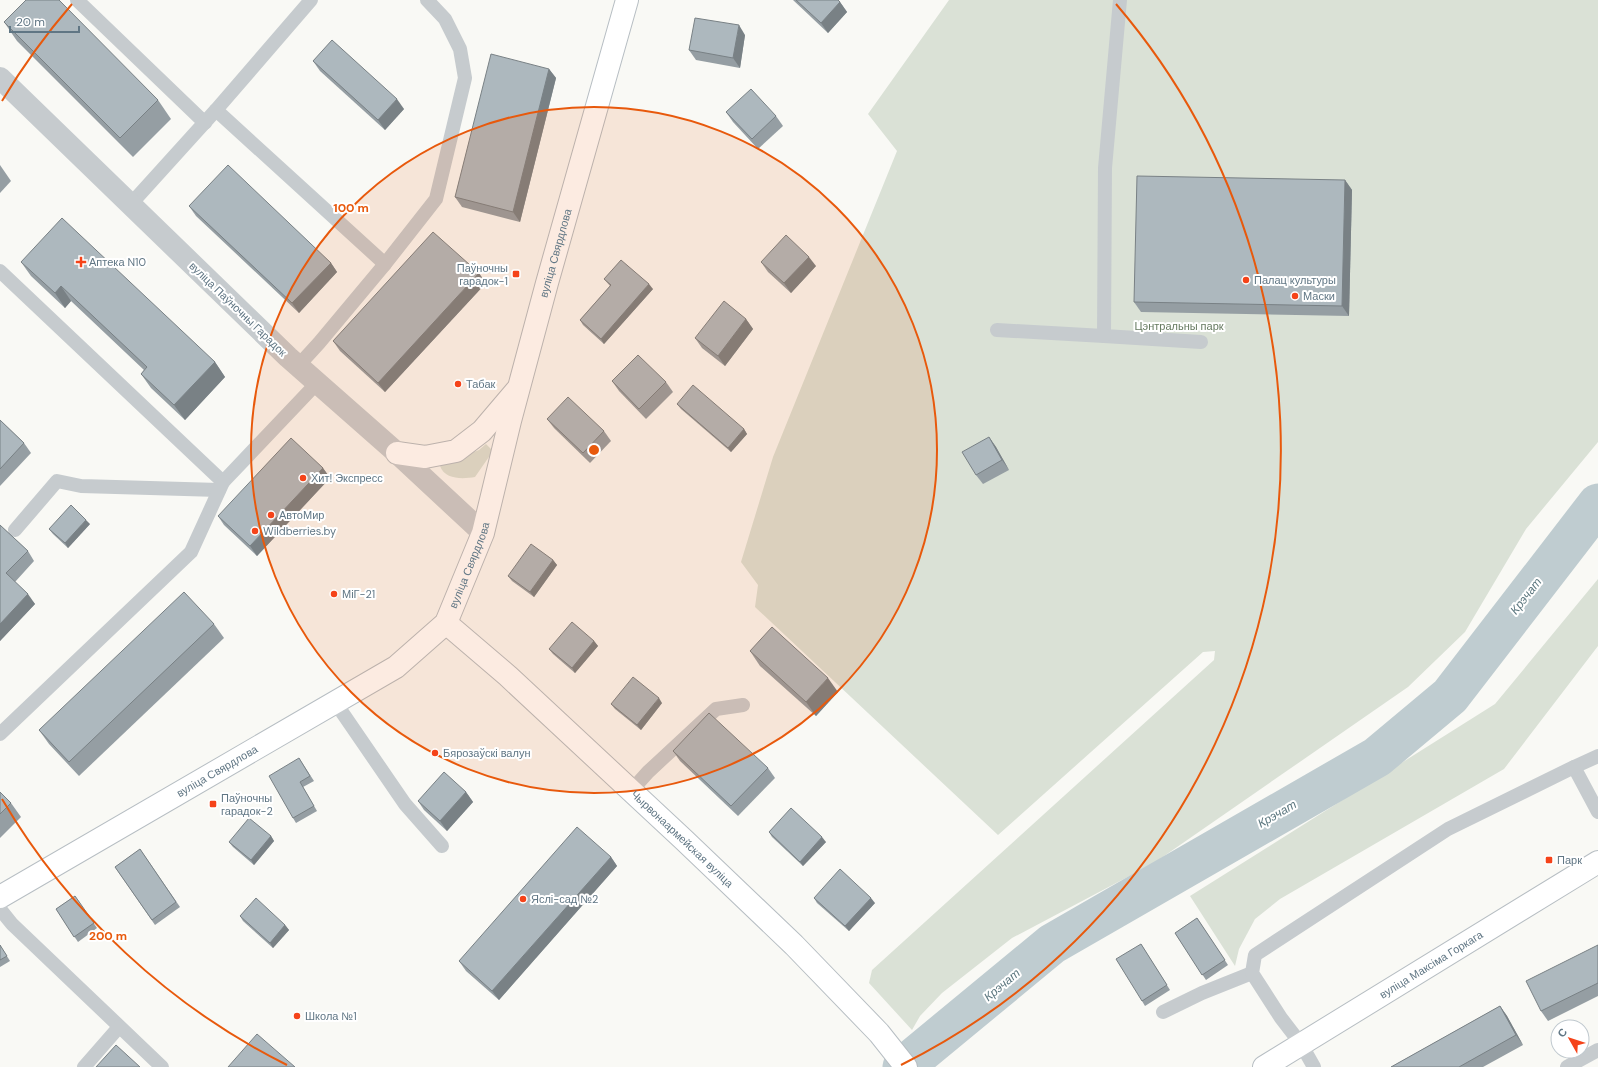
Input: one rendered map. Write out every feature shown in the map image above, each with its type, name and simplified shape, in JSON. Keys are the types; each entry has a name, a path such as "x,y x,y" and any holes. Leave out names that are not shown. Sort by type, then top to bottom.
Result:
{"main road":[{"name":"вуліца Свярдлова","path":"0,897 396,667 446,623 484,534 510,421 521,386 547,284 627,0"},
{"path":"397,453 425,457 456,451 482,431 521,386"},
{"name":"Чырвонаармейская вуліца","path":"446,623 508,676 794,945 879,1033 906,1067"},
{"name":"вуліца Максіма Горкага","path":"1264,1067 1598,862"}],"street":[{"name":"вуліца Паўночны Гарадок","path":"0,78 298,366 397,453 484,534"}],"lane":[{"path":"77,0 205,123"},
{"path":"130,205 205,123 311,0"},
{"path":"298,366 385,264 436,199 466,78 460,49 445,19 426,0"},
{"path":"1104,336 1105,168 1120,0"},
{"path":"216,110 385,264"},
{"path":"0,271 221,486"},
{"path":"997,330 1201,342"},
{"path":"0,734 190,552 221,486 317,383"},
{"path":"15,530 56,482 81,486 221,486"},
{"path":"336,702 405,804 442,846"},
{"path":"631,791 648,772 716,709 743,705"},
{"path":"1314,1067 1301,1044 1281,1018 1252,973 1255,955 1448,829 1598,756"},
{"path":"1574,767 1598,812"},
{"path":"0,909 6,919 162,1067"},
{"path":"1163,1012 1202,993 1252,973"},
{"path":"84,1067 119,1027"},
{"path":"1567,1067 1598,1050"}],"green space":[{"name":"Цэнтральны парк","path":"949,0 1598,0 1598,442 1526,529 1465,632 1408,687 1154,863 1012,938 942,993 920,1016 912,1030 869,983 872,970 1214,660 1215,651 1203,652 998,835 755,607 758,585 741,562 773,457 897,151 868,114"},
{"path":"486,444 493,451 475,477 455,478 442,471 440,466 443,464 479,450"},
{"path":"1598,579 1598,646 1504,769 1280,899 1255,919 1239,949 1235,966 1190,896 1495,704"}],"building":[{"path":"26,0 59,0 158,100 120,138 4,22"},
{"path":"796,0 838,0 840,2 821,23"},
{"path":"695,18 739,25 733,58 689,50"},
{"path":"332,40 397,99 378,120 313,61"},
{"path":"491,54 549,69 513,212 455,197"},
{"path":"751,89 776,116 752,139 726,112"},
{"path":"228,165 331,263 292,303 189,206"},
{"name":"Палац культуры","path":"1137,176 1345,180 1342,306 1134,302"},
{"path":"62,218 215,362 174,405 141,374 147,367 61,286 55,293 21,262"},
{"path":"433,232 479,273 378,383 333,341"},
{"path":"786,235 809,257 784,283 761,262"},
{"path":"621,260 649,284 601,339 580,320 611,285 604,279"},
{"path":"724,301 746,319 718,356 695,338"},
{"path":"638,355 666,382 639,409 612,381"},
{"path":"693,385 744,429 728,448 677,404"},
{"path":"568,397 604,431 583,453 547,419"},
{"path":"0,420 24,443 0,469"},
{"path":"989,437 1002,460 976,475 962,452"},
{"path":"291,438 323,468 250,546 218,516"},
{"path":"71,505 86,520 65,543 49,529"},
{"path":"0,525 28,551 6,573 28,594 0,624"},
{"path":"531,544 553,560 530,592 508,576"},
{"path":"184,592 214,624 69,762 39,730"},
{"path":"572,622 594,641 572,668 549,649"},
{"path":"772,627 828,678 806,702 750,651"},
{"path":"633,677 659,698 637,725 611,704"},
{"path":"709,713 768,768 731,806 673,751"},
{"path":"299,758 310,776 300,782 314,806 293,818 269,776"},
{"path":"444,772 466,792 440,821 418,801"},
{"path":"0,792 11,803 0,814"},
{"path":"791,808 822,837 800,862 769,832"},
{"path":"249,818 271,836 251,860 229,842"},
{"path":"577,827 611,857 492,991 459,961"},
{"path":"140,849 176,902 152,920 115,867"},
{"path":"840,869 871,898 845,926 814,898"},
{"path":"75,896 94,923 74,937 56,909"},
{"path":"256,898 285,925 270,943 240,916"},
{"path":"1197,918 1225,960 1202,975 1175,933"},
{"path":"1141,944 1167,985 1142,1001 1116,959"},
{"path":"0,945 7,956 0,960"},
{"path":"1598,945 1598,983 1541,1011 1526,981"},
{"path":"1500,1006 1516,1035 1459,1067 1391,1067"},
{"path":"257,1034 295,1067 228,1067"},
{"path":"116,1045 140,1067 96,1067"}],"waterway":[{"name":"Крэчат","path":"903,1067 1052,944 1377,757 1450,696 1598,504"}],"place":[{"name":"Аптека N10","path":"81,262"},
{"name":"Паўночны гарадок-1","path":"516,274"},
{"name":"Палац культуры","path":"1246,280"},
{"name":"Маски","path":"1295,296"},
{"name":"Табак","path":"458,384"},
{"name":"Хит! Экспресс","path":"303,478"},
{"name":"АвтоМир","path":"271,515"},
{"name":"Wildberries.by","path":"255,531"},
{"name":"МіГ-21","path":"334,594"},
{"name":"Бярозаўскі валун","path":"435,753"},
{"name":"Паўночны гарадок-2","path":"213,804"},
{"name":"Парк","path":"1549,860"},
{"name":"Яслі-сад №2","path":"523,899"},
{"name":"Школа №1","path":"297,1016"}]}
